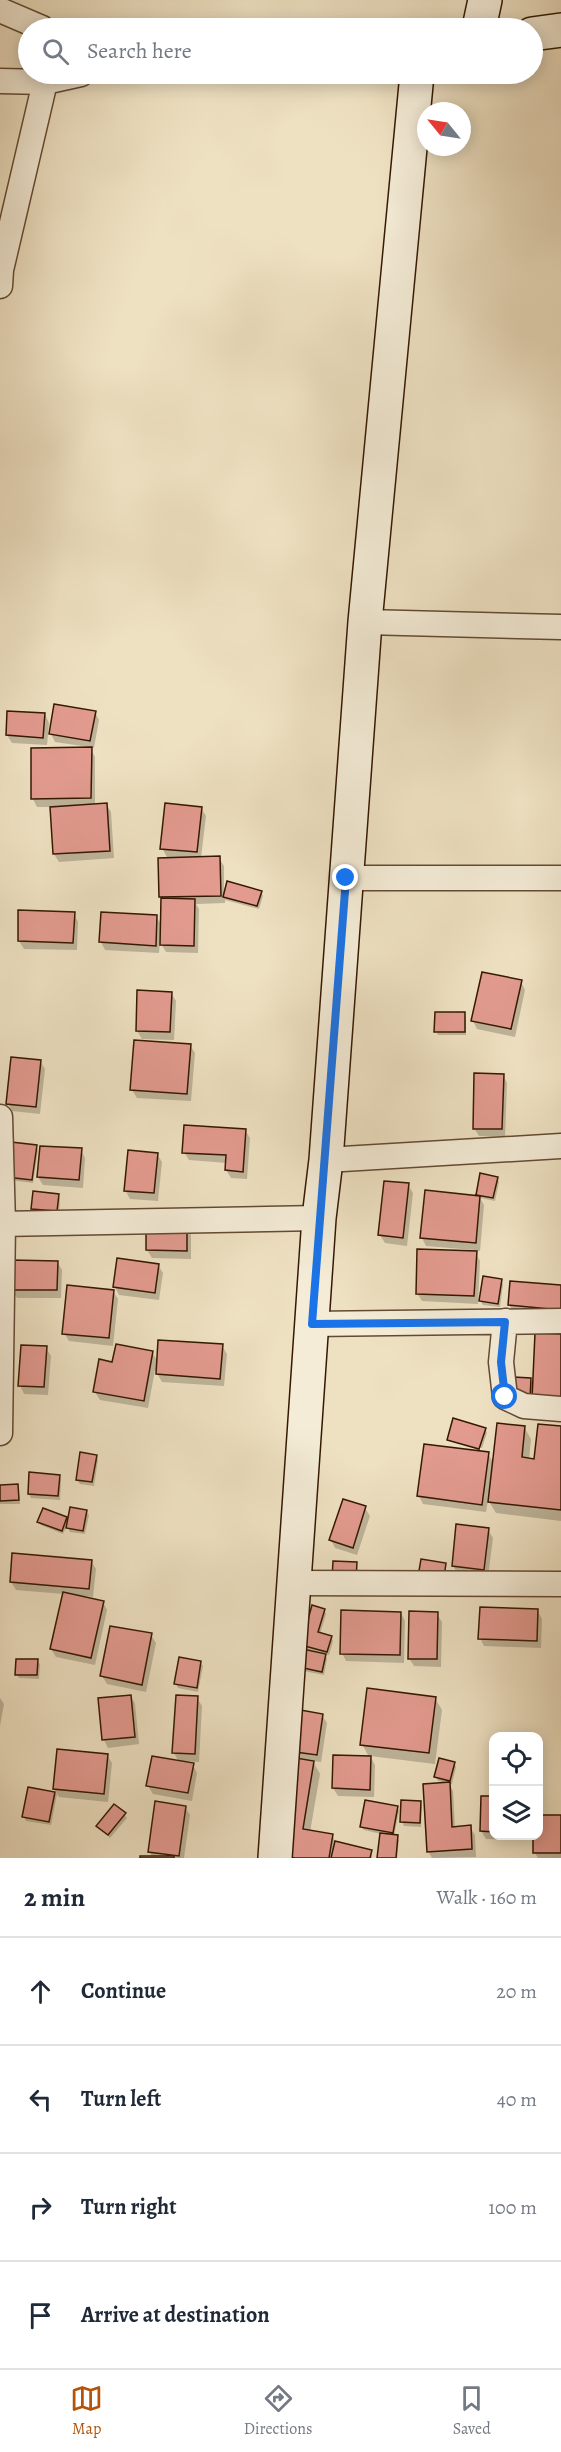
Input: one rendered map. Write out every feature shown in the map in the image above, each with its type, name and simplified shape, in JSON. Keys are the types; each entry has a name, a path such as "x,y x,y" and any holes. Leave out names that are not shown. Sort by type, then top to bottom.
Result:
{"main road":[{"path":"481,18 485,0"},
{"path":"543,32 561,30"},
{"path":"275,1858 319,1218 326,1160 365,622 416,84"}],"street":[{"path":"0,10 19,18"},
{"path":"0,81 18,81"},
{"path":"0,286 1,270 45,84"},
{"path":"365,622 561,627"},
{"path":"346,878 561,878"},
{"path":"0,1117 2,1224 0,1433"},
{"path":"326,1160 561,1146"},
{"path":"2,1224 319,1218"},
{"path":"312,1324 561,1321"},
{"path":"505,1322 501,1362 505,1397 524,1406 561,1409"},
{"path":"295,1583 561,1584"}],"building":[{"path":"54,704 96,711 90,741 49,734"},
{"path":"7,711 45,713 43,738 6,735"},
{"path":"92,747 91,798 31,799 31,748"},
{"path":"107,803 110,851 53,854 50,807"},
{"path":"165,803 202,807 197,852 160,849"},
{"path":"220,856 221,896 159,897 158,858"},
{"path":"227,881 262,891 257,906 223,897"},
{"path":"161,898 195,899 194,946 160,945"},
{"path":"18,910 75,912 73,943 18,941"},
{"path":"101,912 157,915 156,946 99,942"},
{"path":"482,972 522,980 511,1029 471,1021"},
{"path":"137,990 172,992 170,1032 136,1031"},
{"path":"435,1012 465,1012 465,1032 434,1032"},
{"path":"134,1040 191,1044 187,1094 130,1090"},
{"path":"11,1057 41,1060 36,1107 6,1104"},
{"path":"474,1073 504,1074 502,1129 473,1129"},
{"path":"184,1125 246,1129 243,1172 225,1170 226,1155 182,1153"},
{"path":"11,1142 37,1145 32,1180 6,1177"},
{"path":"40,1146 82,1148 79,1180 37,1177"},
{"path":"128,1150 158,1153 154,1193 124,1191"},
{"path":"480,1173 498,1177 493,1198 476,1195"},
{"path":"384,1181 409,1183 403,1238 378,1235"},
{"path":"425,1190 480,1196 476,1243 420,1238"},
{"path":"33,1191 59,1194 57,1211 31,1209"},
{"path":"146,1225 187,1225 187,1251 146,1250"},
{"path":"417,1249 477,1251 474,1296 416,1294"},
{"path":"117,1258 159,1264 155,1293 113,1287"},
{"path":"11,1260 58,1261 57,1290 10,1290"},
{"path":"483,1276 502,1279 498,1304 479,1301"},
{"path":"510,1281 561,1285 561,1310 508,1305"},
{"path":"67,1285 114,1290 109,1338 62,1334"},
{"path":"535,1333 561,1334 561,1400 532,1399"},
{"path":"158,1340 223,1344 220,1379 156,1374"},
{"path":"116,1344 153,1351 144,1401 93,1392 99,1359 112,1362"},
{"path":"21,1345 47,1346 44,1387 18,1386"},
{"path":"513,1377 531,1378 530,1400 512,1400"},
{"path":"453,1418 486,1428 479,1449 447,1440"},
{"path":"497,1423 525,1426 522,1457 534,1459 538,1424 561,1426 561,1510 488,1502"},
{"path":"424,1444 489,1452 482,1505 417,1496"},
{"path":"80,1452 97,1455 92,1482 76,1480"},
{"path":"29,1472 60,1475 58,1496 28,1494"},
{"path":"18,1484 19,1500 0,1501 0,1485"},
{"path":"343,1499 366,1506 353,1548 329,1540"},
{"path":"70,1507 87,1510 83,1531 66,1528"},
{"path":"43,1508 67,1517 62,1531 37,1522"},
{"path":"456,1524 489,1528 484,1570 452,1566"},
{"path":"12,1553 92,1560 89,1589 10,1582"},
{"path":"421,1559 446,1563 443,1585 417,1582"},
{"path":"333,1561 357,1562 356,1580 332,1579"},
{"path":"63,1592 104,1601 91,1658 50,1649"},
{"path":"312,1605 325,1609 318,1632 332,1636 327,1652 301,1645"},
{"path":"480,1607 538,1609 537,1641 478,1639"},
{"path":"341,1610 401,1612 400,1655 340,1654"},
{"path":"409,1611 438,1612 437,1659 408,1659"},
{"path":"110,1626 152,1633 142,1685 100,1676"},
{"path":"298,1648 326,1654 322,1672 294,1666"},
{"path":"179,1657 201,1661 197,1688 174,1684"},
{"path":"16,1659 38,1659 37,1675 15,1675"},
{"path":"367,1688 436,1697 429,1753 360,1745"},
{"path":"131,1695 135,1737 102,1740 98,1698"},
{"path":"176,1695 198,1696 195,1754 172,1753"},
{"path":"295,1709 323,1714 317,1755 288,1751"},
{"path":"57,1749 108,1754 104,1794 53,1789"},
{"path":"333,1755 371,1756 370,1790 332,1788"},
{"path":"152,1756 194,1763 188,1793 146,1786"},
{"path":"284,1756 314,1761 303,1829 333,1834 329,1858 295,1858 268,1854"},
{"path":"439,1758 455,1762 450,1781 434,1777"},
{"path":"450,1782 452,1827 471,1825 472,1849 427,1852 423,1784"},
{"path":"28,1787 55,1792 49,1822 22,1817"},
{"path":"481,1796 489,1796 489,1832 480,1831"},
{"path":"365,1800 398,1806 393,1833 360,1827"},
{"path":"401,1800 421,1801 420,1823 400,1822"},
{"path":"155,1801 186,1806 179,1856 148,1852"},
{"path":"114,1804 126,1813 108,1835 96,1826"},
{"path":"543,1815 561,1815 561,1853 533,1853 533,1840 543,1840"},
{"path":"380,1833 398,1835 396,1858 377,1858"},
{"path":"335,1841 372,1850 370,1858 331,1858"},
{"path":"140,1856 174,1856 174,1858 140,1858"}],"route":[{"path":"346,878 312,1324 505,1322 501,1362 505,1397"}]}
